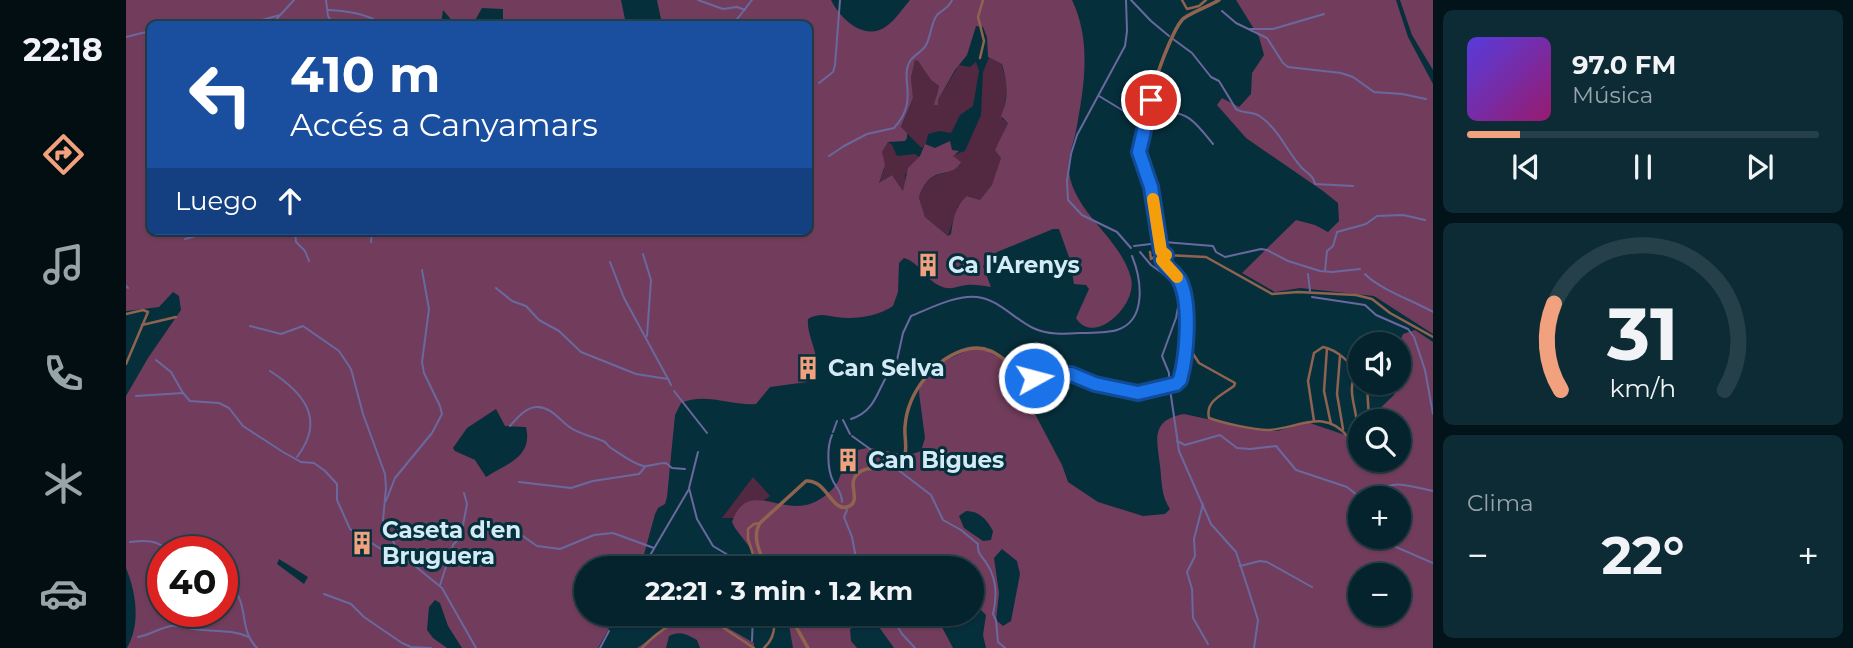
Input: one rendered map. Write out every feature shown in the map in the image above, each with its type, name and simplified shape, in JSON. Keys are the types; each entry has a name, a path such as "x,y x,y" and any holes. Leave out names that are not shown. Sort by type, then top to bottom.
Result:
{"street":[{"path":"981,58 984,41 978,17 983,0"},
{"path":"1182,0 1187,9 1199,6 1207,0 1211,6"},
{"path":"1219,0 1188,15 1180,23 1162,59 1140,139 1139,157 1151,187 1161,251 1166,255 1206,257 1272,294 1297,292 1356,295 1372,299 1390,313 1433,337"},
{"path":"1150,252 1151,259 1161,251"},
{"path":"1162,260 1166,255"},
{"path":"762,556 756,537 760,523 806,481 819,484 834,502 845,508 851,506 854,499 853,481 856,475 877,467 890,468 900,464 905,456 905,426 914,394 932,370 961,351 980,348 991,350 1023,373 1044,380 1051,381 1071,374 1095,384 1138,393 1176,384 1180,380 1186,343 1182,288 1173,271 1166,268 1156,256"},
{"path":"126,314 143,310 148,312 126,364"},
{"path":"142,326 176,317"},
{"path":"1186,343 1199,363 1235,383 1210,403 1209,418 1263,430 1314,421 1343,429"},
{"path":"1314,421 1308,375 1314,353 1327,348 1348,363"},
{"path":"1327,348 1324,391 1331,424"},
{"path":"1340,355 1337,394 1343,429 1348,437 1352,438 1358,430 1352,395"},
{"path":"754,556 748,540 748,529 760,523"},
{"path":"642,648 682,618 698,615 707,617 754,648"},
{"path":"764,648 772,638 775,626"},
{"path":"796,626 808,648"}],"shaded area":[{"path":"126,0 621,0 625,21 503,21 503,9 482,8 475,21 452,21 443,10 441,21 147,21 147,235 812,235 812,21 661,21 657,0 831,0 841,15 855,27 871,32 888,25 910,0 1072,0 1082,32 1084,65 1082,98 1069,173 1080,201 1118,250 1131,278 1128,300 1121,310 1113,319 1093,328 1084,326 1076,318 1089,289 1086,285 1074,284 1070,260 1059,229 997,252 983,266 991,287 944,287 904,258 899,263 898,292 893,306 866,316 843,318 822,315 808,319 816,366 807,382 770,387 756,404 709,399 681,403 675,415 667,497 665,504 658,508 655,514 644,556 574,556 574,626 610,626 598,648 462,648 448,626 440,603 435,600 429,607 427,630 447,648 127,648 134,629 136,608 126,568 126,396 181,310 179,296 173,292 159,307 126,311","holes":["976,26 983,27 987,37 988,57 1002,64 1004,71 1006,96 1001,116 1008,123 995,150 1001,158 992,185 980,200 967,196 963,200 948,236 925,217 919,198 934,176 957,168 961,162 953,156 959,151 952,150 950,141 935,148 925,144 920,156 908,168 903,191 892,175 879,183 885,165 882,152 888,142 905,141 907,138 907,133 901,127 913,98 911,78 915,60 939,86 934,105 938,105 938,100 955,70 967,55","496,409 505,426 526,427 526,446 517,458 486,477 475,460 453,448 467,428","279,559 308,577 304,584 277,564"]},
{"path":"1236,0 1396,0 1408,37 1433,84 1433,334 1374,296 1300,288 1275,292 1242,273 1296,220 1328,232 1339,221 1338,203 1246,138 1217,105 1222,98 1239,107 1251,94 1252,73 1264,55 1259,37"},
{"path":"1400,0 1433,0 1433,70 1412,35"},
{"path":"989,58 1001,63 1008,86 1002,119 1008,122 996,150 1001,158 1000,164 994,181 980,200 968,196 958,206 948,236 925,217 919,198 931,178 960,165 960,161 953,155 965,151 981,115 983,72"},
{"path":"915,60 939,86 936,96 938,105 938,100 959,65 970,67 976,62 979,71 973,106 960,115 951,133 939,131 928,134 922,148 901,128 913,98 911,79"},
{"path":"888,142 897,156 915,154 919,157 905,175 906,187 903,191 892,175 879,183 884,170 882,152"},
{"path":"1415,330 1433,342 1433,648 986,648 983,635 986,615 984,556 756,556 732,522 738,510 754,500 795,506 811,504 821,499 837,483 849,455 858,450 866,448 905,454 921,451 925,438 919,393 921,384 933,369 942,363 980,347 1005,361 1010,367 1062,465 1068,482 1098,502 1143,516 1165,514 1170,509 1162,488 1157,440 1161,426 1173,417 1184,414 1263,431 1278,431 1307,422 1348,436 1348,472 1411,472 1411,409 1379,409 1394,395 1411,395 1409,332","holes":["966,511 975,513 988,523 993,531 991,540 983,541 964,528 959,516","1002,549 1017,561 1020,574 1011,621 1003,626 996,620 999,593 994,558"]},
{"path":"753,477 770,496 742,518 722,518"},
{"path":"669,626 724,626 754,643 754,648 700,648 697,640 680,633 669,636 666,648 637,648"},
{"path":"789,626 857,626 850,629 851,641 857,648 793,648"},
{"path":"941,626 953,648 894,648 879,627"}],"waterway":[{"path":"275,21 294,0"},
{"path":"326,0 331,21"},
{"path":"698,0 723,9 737,7 745,10"},
{"path":"736,21 752,0"},
{"path":"819,83 833,72 835,65 840,0"},
{"path":"829,156 867,134 894,128 902,118 908,99 907,68 928,41 935,18 952,0"},
{"path":"1126,0 1125,46 1077,135 1067,181 1068,200 1082,215 1117,232 1131,248"},
{"path":"1131,0 1169,36"},
{"path":"328,10 356,13 376,21"},
{"path":"1222,11 1236,23 1267,38 1288,67 1341,73 1353,77 1374,92 1426,99"},
{"path":"1250,29 1273,29 1324,14"},
{"path":"259,21 280,15"},
{"path":"126,37 147,32"},
{"path":"1173,39 1192,53 1211,77 1219,81 1236,109 1258,115 1267,122 1315,184 1353,186"},
{"path":"1099,96 1132,116 1141,118"},
{"path":"1150,115 1172,113 1186,116 1213,144"},
{"path":"1325,271 1327,251 1333,246 1337,232 1366,224 1377,216 1403,215 1425,220"},
{"path":"185,239 200,235"},
{"path":"295,235 296,242 305,251 309,261"},
{"path":"371,242 372,235"},
{"path":"1164,242 1213,246 1216,252 1225,257 1267,250 1288,261 1320,271 1360,269"},
{"path":"1134,246 1159,243"},
{"path":"1140,252 1151,265 1172,280 1179,302 1162,356 1169,373 1169,382"},
{"path":"643,254 651,280 647,336"},
{"path":"897,360 903,333 911,316 960,298 977,297 992,301 1026,324 1044,332 1068,334 1117,330 1127,325 1138,308 1138,275 1132,256"},
{"path":"610,262 624,298 668,379"},
{"path":"386,501 395,478 432,433 442,414 422,362 429,309 422,270"},
{"path":"1308,274 1310,291"},
{"path":"1365,274 1388,290 1433,312"},
{"path":"496,288 512,301 526,306 539,320 559,331 581,352 636,374 668,379 671,385"},
{"path":"1312,297 1365,305 1376,315 1408,329 1414,337 1425,370 1433,414"},
{"path":"250,326 281,334 303,326 339,351 351,369 363,414 385,474 383,520 397,549 409,561"},
{"path":"156,360 171,372 183,393"},
{"path":"851,419 868,409 896,364"},
{"path":"270,371 293,388 307,408 310,431 297,457"},
{"path":"1170,389 1179,451 1211,524 1236,552 1254,607 1258,620 1254,648"},
{"path":"674,391 707,433"},
{"path":"136,396 183,393 190,401 219,403 229,408 243,426 283,452 301,462 314,463 325,471 337,484 337,500 350,529 384,551 394,562 400,564 409,561 442,588 476,648"},
{"path":"510,426 525,411 541,407 572,429 605,442 636,463 644,466 666,463 672,468 685,469"},
{"path":"843,420 850,434"},
{"path":"833,432 837,421"},
{"path":"832,435 829,464 842,502"},
{"path":"1177,441 1185,445 1220,435 1237,448 1276,446 1296,470 1348,488"},
{"path":"852,436 891,464"},
{"path":"698,452 689,488 697,519 713,546 730,556"},
{"path":"519,482 571,488 593,481 639,474 645,467"},
{"path":"897,469 931,495 943,520 978,544 979,553 994,582 993,614 998,642 1005,648"},
{"path":"1390,486 1411,486"},
{"path":"1411,486 1433,491"},
{"path":"650,556 689,489"},
{"path":"440,585 453,545 461,536 467,504 464,493"},
{"path":"1203,504 1194,539 1195,556 1187,572 1192,589 1193,618 1208,644"},
{"path":"847,510 844,517 856,556"},
{"path":"520,534 537,546 560,549 594,535 613,533 654,548"},
{"path":"130,542 147,541"},
{"path":"1401,549 1433,563"},
{"path":"1240,566 1267,562 1312,587"},
{"path":"324,594 351,604 364,617 402,643 411,647 431,648"},
{"path":"238,596 250,640 257,648"},
{"path":"138,637 174,626 249,637"},
{"path":"752,641 753,626"},
{"path":"897,626 915,648"},
{"path":"600,648 609,631"}],"slow traffic":[{"path":"1153,199 1161,251 1166,255 1162,260 1166,268 1173,271 1177,277"}],"place":[{"name":"Ca l'Arenys","path":"928,265"},
{"name":"Can Selva","path":"808,368"},
{"name":"Can Bigues","path":"848,460"},
{"name":"Caseta d'en Bruguera","path":"362,543"}],"route":[{"path":"1034,378 1051,381 1071,374 1084,381 1138,393 1176,384 1180,380 1187,330 1182,288 1173,271 1166,268 1162,260 1166,255 1161,251 1151,187 1139,157 1140,139 1151,100"}]}
